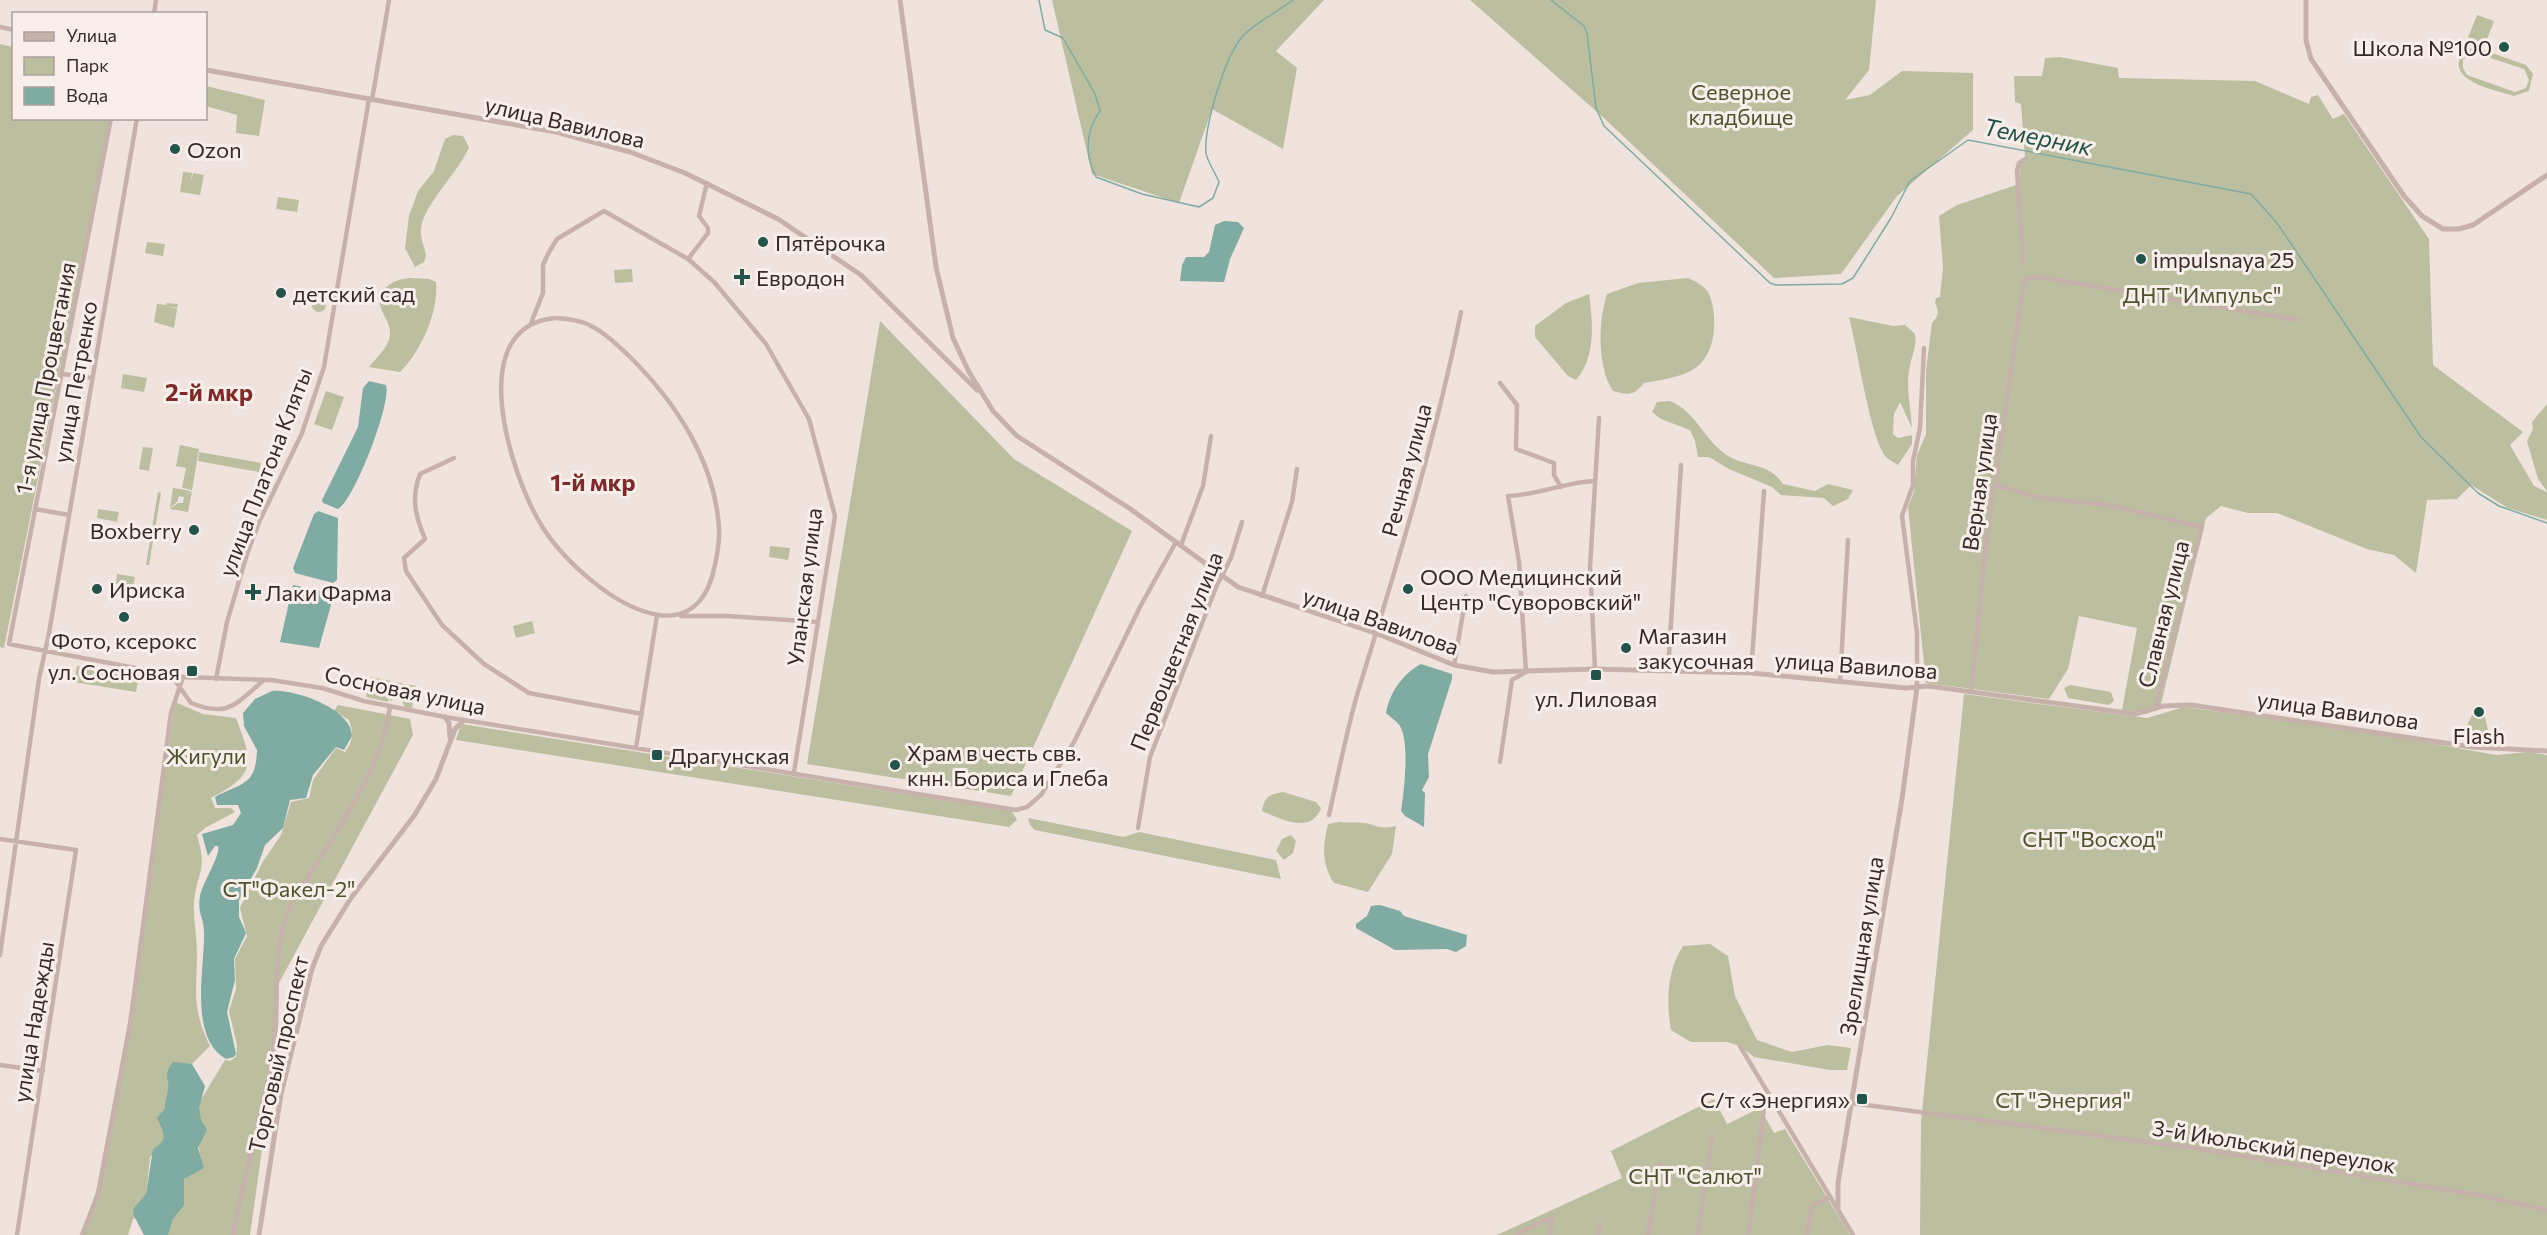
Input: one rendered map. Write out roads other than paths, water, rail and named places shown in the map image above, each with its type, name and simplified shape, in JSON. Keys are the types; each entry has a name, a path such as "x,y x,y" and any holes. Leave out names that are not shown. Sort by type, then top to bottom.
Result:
{"street":[{"name":"улица Платона Кляты","path":"216,679 227,622 247,554 260,520 302,433 324,367 389,0"},
{"name":"улица Вавилова","path":"900,0 936,267 953,338 984,397 993,411 1017,436 1130,508 1238,588 1378,634 1454,665 1493,672 1595,669 1752,673 1971,691 2134,714 2191,705 2472,747 2547,751"},
{"path":"2306,0 2306,40 2312,59 2409,202 2430,222 2443,229 2459,229 2473,225 2547,175"},
{"name":"улица Вавилова","path":"207,70 593,141 630,152 708,183 778,219 861,275 984,397"},
{"name":"1-я улица Процветания","path":"9,644 111,120"},
{"name":"улица Петренко","path":"0,955 44,650 137,120"},
{"path":"2023,262 2017,171 2019,163 2025,159"},
{"path":"688,259 708,233 708,228 699,216 708,183"},
{"name":"Уланская улица","path":"531,322 543,293 543,265 557,239 604,211 688,259 714,282 766,344 809,419 835,516 794,772"},
{"name":"Верная улица","path":"1971,691 1985,552 2024,279 2039,277 2299,320"},
{"name":"Речная улица","path":"1329,815 1357,697 1378,634 1442,397 1461,312"},
{"path":"672,616 696,607 705,595 716,563 718,519 706,472 696,446 681,419 659,388 610,338 581,322 554,318 531,322 511,343 502,378 506,435 519,481 541,524 573,562 609,593 630,606 657,615 672,616 727,616 818,622"},
{"path":"1917,687 1917,633 1902,516 1913,485 1913,461 1920,428 1924,348"},
{"path":"62,374 92,378"},
{"path":"1500,383 1517,405 1516,449 1554,463 1554,475 1561,487"},
{"path":"1595,669 1590,567 1599,418"},
{"path":"1178,543 1203,486 1211,436"},
{"path":"454,458 420,474 414,489 414,513 425,539 404,558 406,571 442,625 484,664 529,693 642,714"},
{"path":"1668,670 1681,465"},
{"path":"1262,597 1292,502 1297,469"},
{"path":"1500,762 1512,680 1526,672 1519,562 1508,496 1539,494 1578,482 1595,481"},
{"name":"Славная улица","path":"1996,485 2041,498 2108,505 2202,527 2155,709"},
{"path":"1752,673 1764,491"},
{"path":"35,509 69,514"},
{"name":"Первоцветная улица","path":"1138,828 1150,757 1217,585 1223,576 1242,522"},
{"path":"1840,682 1848,540"},
{"name":"Сосновая улица","path":"9,644 183,677 263,681 322,688 390,707 445,717 794,772 1005,810 1027,807 1041,795 1074,742 1178,543"},
{"path":"1454,665 1466,596"},
{"path":"636,748 657,615"},
{"path":"170,675 191,703 222,710 231,708 263,681"},
{"path":"82,1235 98,1195 130,1025 154,827 171,713 183,677"},
{"name":"Зрелищная улица","path":"1838,1210 1838,1183 1900,811 1917,687"},
{"path":"233,1235 242,1184 262,1111 274,1044 278,952 286,916 365,782 388,726 390,707"},
{"path":"445,717 449,723 450,739"},
{"name":"Торговый проспект","path":"259,1235 281,1094 312,969 321,946 351,898 414,816 436,778 450,739 463,720"},
{"path":"0,839 18,842"},
{"name":"улица Надежды","path":"16,1235 76,850 18,842"},
{"path":"1740,1046 1853,1235"},
{"path":"0,1065 43,1071"},
{"name":"3-й Июльский переулок","path":"1851,1103 2194,1148 2479,1195 2547,1210"},
{"path":"1748,1235 1764,1109"},
{"path":"1698,1235 1712,1137"},
{"path":"1648,1235 1660,1164"},
{"path":"1808,1235 1812,1206 1830,1197"},
{"path":"1516,1235 1552,1218 1550,1235"},
{"path":"1598,1235 1600,1225"}],"water":[{"path":"1224,221 1238,222 1244,228 1230,259 1224,282 1180,281 1182,265 1186,257 1204,257 1209,252 1215,225"},
{"path":"369,381 386,385 383,410 362,471 345,502 338,509 323,503 322,500 358,427 363,388"},
{"path":"318,511 338,518 337,580 333,583 295,573 293,568 314,514"},
{"path":"293,585 334,594 319,648 280,642"},
{"path":"1421,664 1452,674 1428,754 1429,777 1422,790 1425,793 1424,827 1405,816 1401,811 1404,792 1405,744 1400,726 1386,713 1390,699 1398,685 1408,673"},
{"path":"272,691 294,693 333,709 350,726 352,736 344,750 336,747 313,775 306,798 290,800 283,828 265,845 257,868 239,900 239,917 246,933 234,959 235,980 227,1012 236,1054 226,1059 214,1049 207,1035 201,1001 204,932 199,902 218,850 218,846 215,846 208,856 202,834 233,825 241,813 238,805 217,805 215,797 245,782 254,771 257,750 244,726 243,713 255,699"},
{"path":"1380,905 1400,911 1404,916 1467,935 1466,946 1456,952 1447,949 1395,950 1356,928 1356,924 1367,916 1371,906"},
{"path":"173,1062 192,1064 205,1086 199,1108 201,1120 207,1130 198,1148 204,1168 184,1179 184,1205 173,1219 168,1235 144,1235 133,1214 134,1208 146,1194 153,1149 162,1142 164,1135 157,1118 165,1108 167,1074"}],"waterway":[{"name":"Темерник","path":"1039,0 1045,30 1063,38 1095,94 1100,111 1089,135 1088,152 1096,177 1142,194 1199,207 1213,198 1219,182 1206,153 1206,141 1216,94 1228,61 1246,33 1293,0"},
{"name":"Темерник","path":"1551,0 1584,26 1587,33 1596,108 1604,126 1770,283 1776,285 1842,284 1853,278 1891,218 1910,181 1968,140 2251,194 2277,223 2421,437 2478,493 2499,506 2547,523"}],"place":[{"name":"Школа №100","path":"2504,47"},
{"name":"Ozon","path":"175,149"},
{"name":"Пятёрочка","path":"763,242"},
{"name":"impulsnaya 25","path":"2141,259"},
{"name":"Евродон","path":"742,277"},
{"name":"детский сад","path":"281,293"},
{"name":"Boxberry","path":"194,530"},
{"name":"Ириска","path":"97,589"},
{"name":"ООО Медицинский Центр \"Суворовский\"","path":"1408,589"},
{"name":"Лаки Фарма","path":"253,592"},
{"name":"Фото, ксерокс","path":"124,617"},
{"name":"Магазин закусочная","path":"1626,648"},
{"name":"ул. Сосновая","path":"192,671"},
{"name":"ул. Лиловая","path":"1596,675"},
{"name":"Flash","path":"2479,712"},
{"name":"Драгунская","path":"657,755"},
{"name":"Храм в честь свв. кнн. Бориса и Глеба","path":"895,765"},
{"name":"С/т «Энергия»","path":"1862,1099"}],"district":[{"name":"2-й мкр","path":"209,391"},
{"name":"1-й мкр","path":"593,481"}],"park label":[{"name":"Северное кладбище","path":"1741,104"},
{"name":"ДНТ \"Импульс\"","path":"2202,294"},
{"name":"Жигули","path":"206,755"},
{"name":"СНТ \"Восход\"","path":"2093,838"},
{"name":"СТ\"Факел-2\"","path":"289,888"},
{"name":"СТ \"Энергия\"","path":"2063,1099"},
{"name":"СНТ \"Салют\"","path":"1695,1175"}]}
